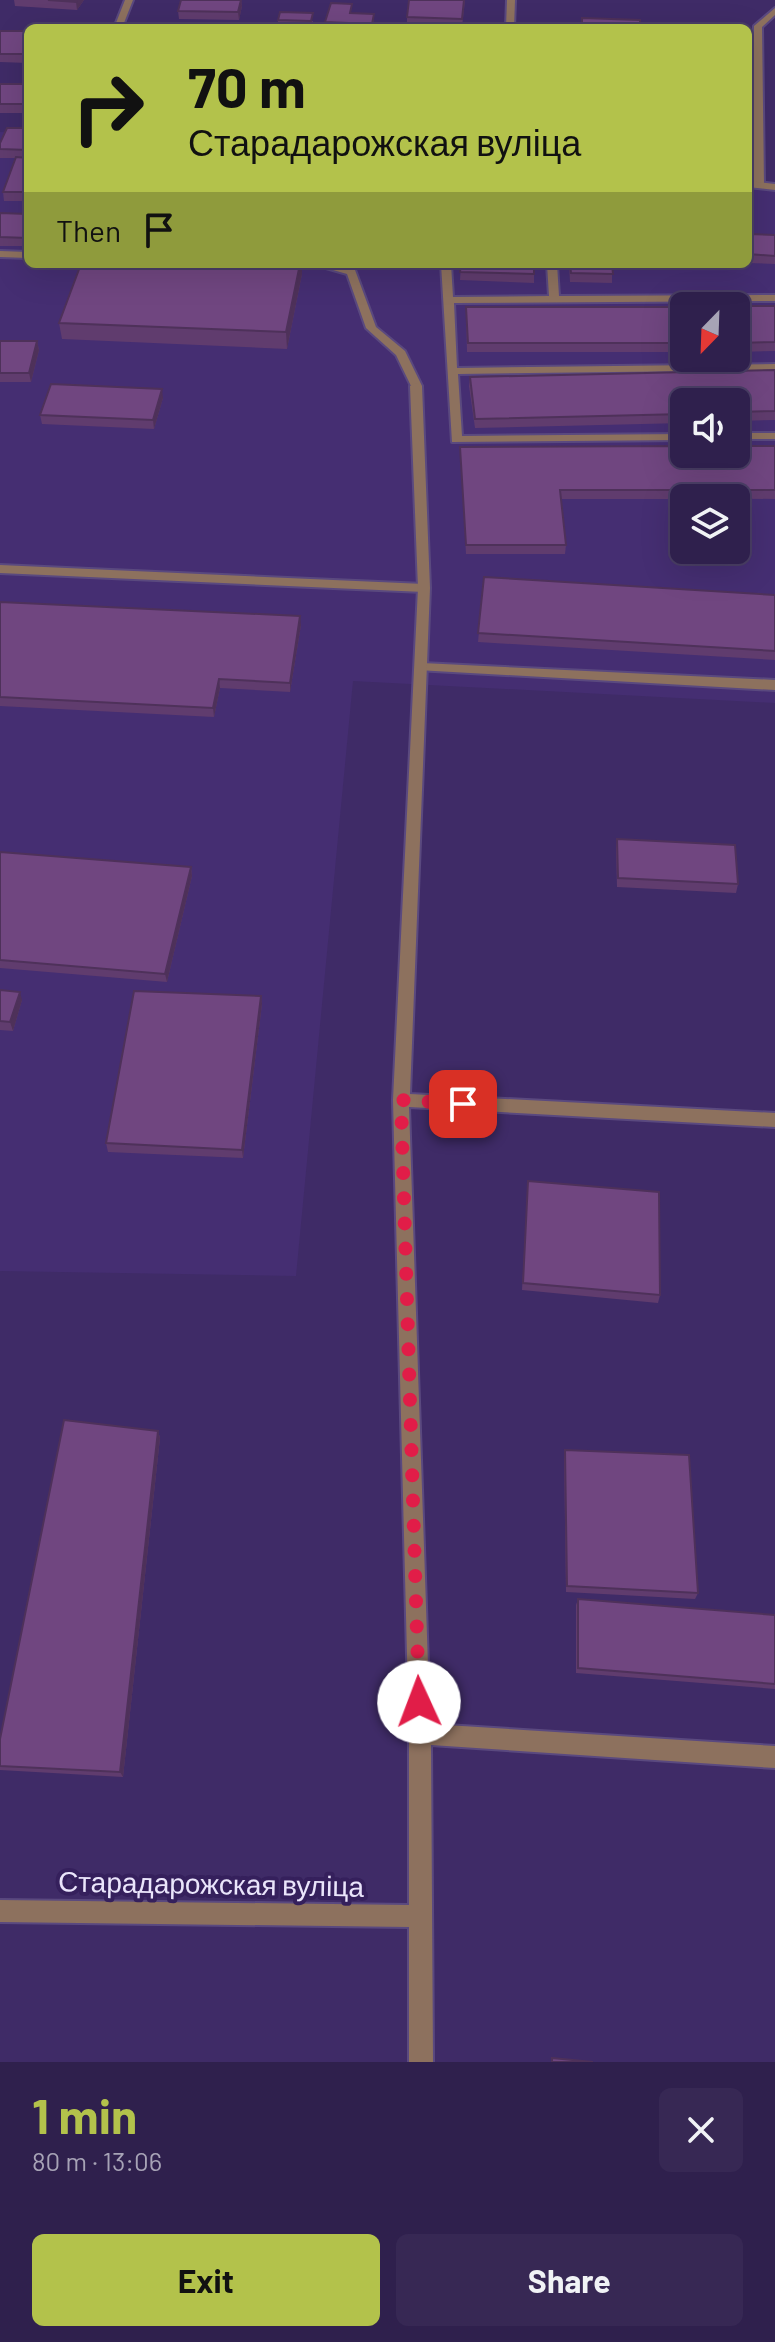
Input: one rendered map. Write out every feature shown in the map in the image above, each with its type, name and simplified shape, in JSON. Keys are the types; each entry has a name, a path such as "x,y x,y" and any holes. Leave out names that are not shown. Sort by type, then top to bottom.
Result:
{"street":[{"path":"120,24 129,0"},
{"path":"510,24 511,0"},
{"path":"775,11 758,26 754,185 775,187"},
{"path":"0,254 24,255"},
{"path":"334,268 351,272 371,328 401,353 416,386 424,588 401,1100 420,1734 421,2062"},
{"path":"446,268 456,440 670,437"},
{"path":"552,268 554,299"},
{"path":"448,300 775,298"},
{"path":"452,371 775,367"},
{"path":"750,436 775,436"},
{"path":"0,569 424,588"},
{"path":"422,667 775,685"},
{"path":"401,1100 775,1120"},
{"path":"420,1734 775,1757"},
{"name":"Старадарожская вуліца","path":"0,1911 422,1916"}],"shaded area":[{"path":"0,132 24,133 24,268 752,268 752,189 775,191 775,703 353,681 296,1276 0,1271"}],"building":[{"path":"181,0 241,0 238,12 178,11"},
{"path":"409,0 464,0 462,19 407,17"},
{"path":"331,3 352,4 350,13 374,14 372,24 325,22"},
{"path":"280,12 313,13 311,21 278,20"},
{"path":"582,18 640,20 640,24 582,24"},
{"path":"0,31 24,31 24,54 0,54"},
{"path":"0,84 24,84 24,104 0,104"},
{"path":"7,128 24,128 24,150 0,149"},
{"path":"16,157 24,158 24,192 3,192"},
{"path":"0,213 24,214 24,238 0,237"},
{"path":"752,234 775,235 775,256 752,254"},
{"path":"80,268 299,268 286,332 59,323"},
{"path":"460,268 534,268 534,274 460,272"},
{"path":"570,268 612,268 613,274 571,273"},
{"path":"750,306 775,306 775,342 750,343"},
{"path":"466,307 670,307 670,343 468,343"},
{"path":"0,341 37,341 29,373 0,373"},
{"path":"775,370 775,411 750,412 750,388 670,388 670,414 475,419 470,377 750,372"},
{"path":"51,384 162,389 153,420 40,415"},
{"path":"670,446 670,468 750,468 750,446 775,446 775,490 750,490 750,484 670,484 670,490 560,490 566,545 466,545 460,447"},
{"path":"484,577 775,595 775,651 478,633"},
{"path":"0,602 300,616 290,683 219,679 213,708 0,697"},
{"path":"617,839 735,845 738,884 618,878"},
{"path":"0,852 191,867 165,974 0,960"},
{"path":"0,990 20,992 10,1022 0,1021"},
{"path":"134,991 261,996 242,1150 106,1143"},
{"path":"528,1181 659,1192 660,1295 523,1283"},
{"path":"64,1420 158,1431 120,1772 0,1766 0,1739"},
{"path":"565,1450 689,1455 698,1593 567,1586"},
{"path":"578,1599 775,1615 775,1684 578,1668"},
{"path":"552,2058 593,2062 552,2062"}],"route":[{"path":"419,1702 401,1100 463,1104"}]}
